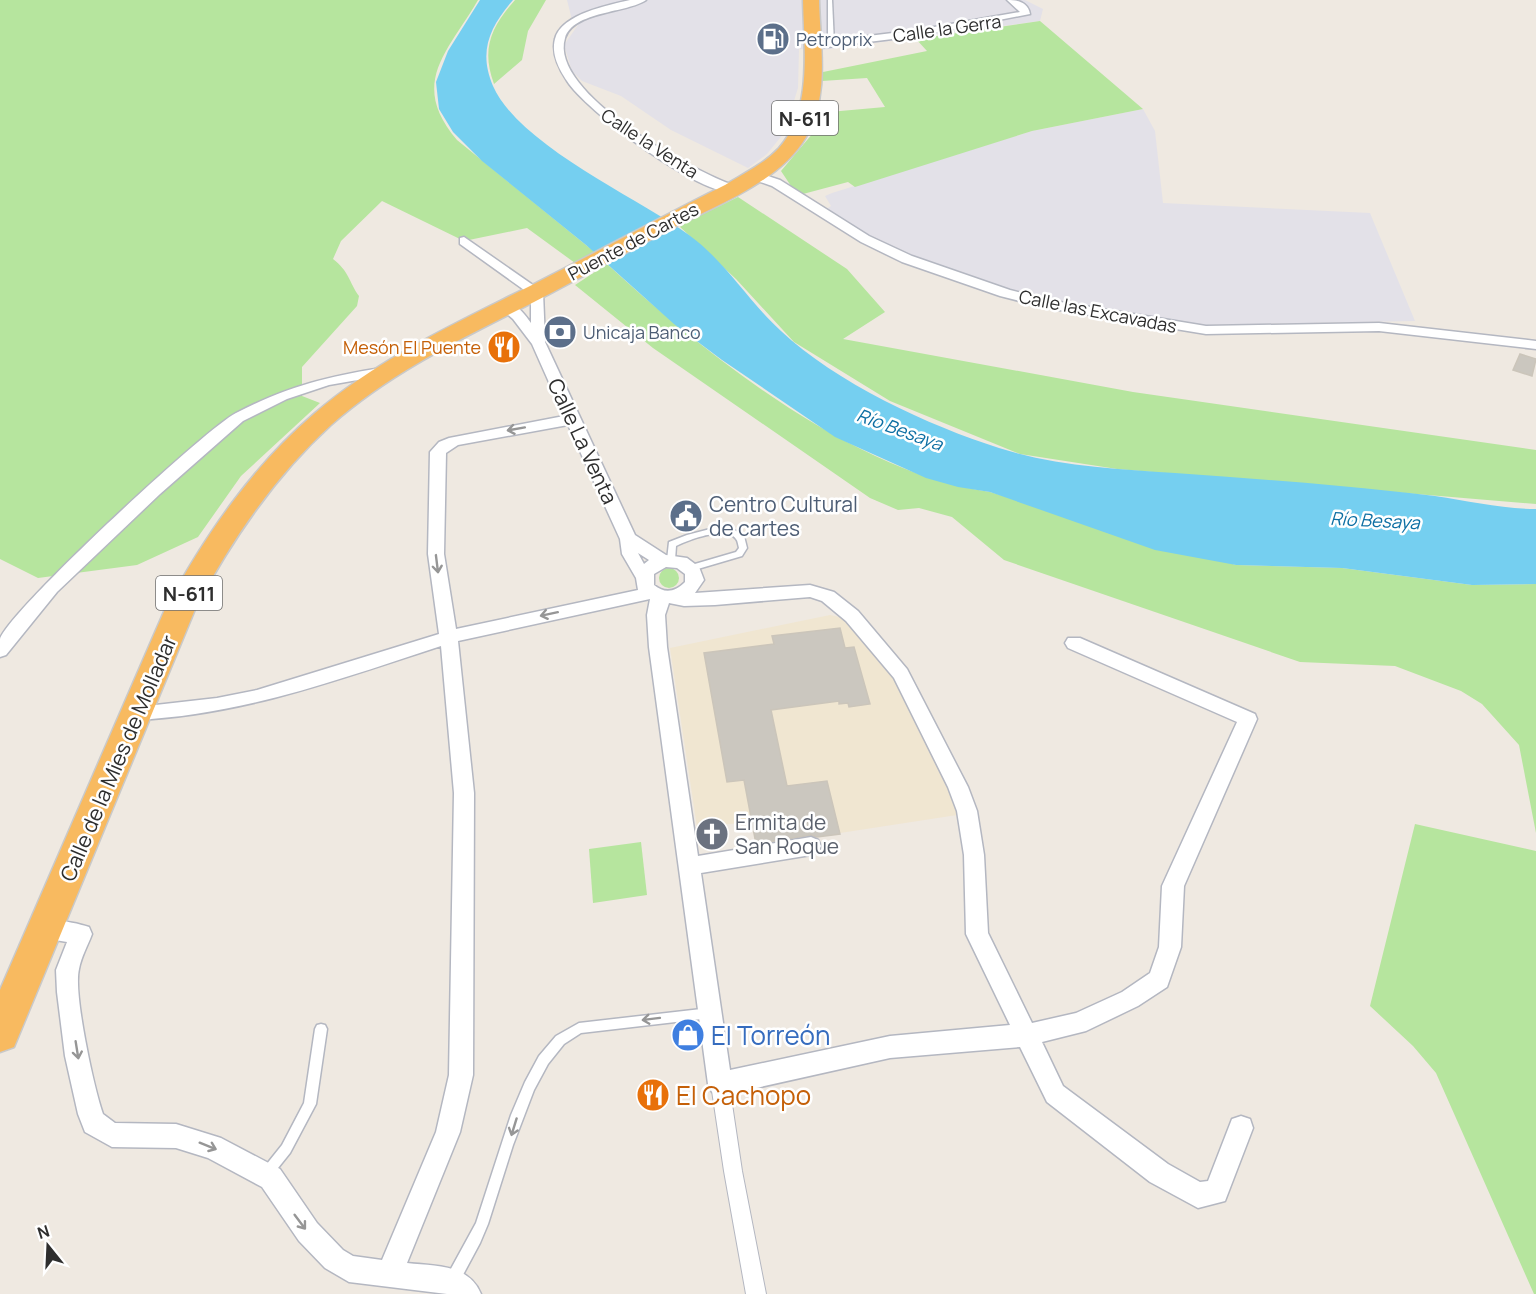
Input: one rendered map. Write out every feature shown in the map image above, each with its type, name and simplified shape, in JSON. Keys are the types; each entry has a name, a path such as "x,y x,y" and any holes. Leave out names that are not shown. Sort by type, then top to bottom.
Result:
{"highway":[{"name":"N-611","path":"726,192 756,176 787,152 802,127 811,84 811,0"},
{"name":"Puente de Cartes","path":"530,295 726,192"},
{"name":"Calle de la Mies de Molladar","path":"0,1034 181,608 215,545 242,505 288,452 320,422 387,371 530,295"}],"street":[{"name":"Calle la Venta","path":"641,0 603,10 567,28 560,38 559,50 566,72 590,103 615,124 726,192"},
{"name":"Calle la Gerra","path":"811,46 987,22 1025,14 1024,8 1012,0"},
{"name":"Calle las Excavadas","path":"756,176 783,187 885,249 938,270 1035,301 1206,330 1362,326 1536,345"},
{"path":"464,241 530,295"},
{"name":"Calle La Venta","path":"538,342 540,305 538,298 530,295 523,319 532,337 538,342 628,539 630,556 657,591"},
{"path":"0,650 51,588 154,490 231,423 282,396 299,390 335,379 387,371"},
{"path":"389,1274 431,1178 448,1132 461,1075 464,793 454,680 436,554 439,451 446,444 463,438 573,419"},
{"path":"628,539 692,577 715,599"},
{"path":"667,561 652,565 657,591 657,635 733,1172 756,1294"},
{"path":"136,713 198,709 275,692 482,628 657,591 687,592 692,577"},
{"path":"657,591 684,600 798,590 824,594 852,616 901,674 953,777 967,812 974,855 977,934 1055,1094 1159,1173 1198,1195 1216,1192 1241,1128"},
{"path":"720,1084 890,1047 1026,1035 1078,1023 1130,999 1160,980 1170,947 1173,886 1248,719 1074,643"},
{"path":"689,866 811,846"},
{"path":"45,930 81,934 68,970 68,992 77,1056 94,1123 112,1135 176,1136 190,1139 266,1174 308,1232 334,1259 349,1269 460,1287"}],"lane":[{"path":"830,0 831,44"},
{"path":"667,561 672,544 683,539 725,529 741,537 743,548 739,554 692,577"},
{"path":"460,1287 526,1092 542,1064 567,1032 579,1028 710,1012"},
{"path":"266,1174 286,1149 310,1104 321,1029"}],"shaded area":[{"path":"567,0 1025,0 1043,9 1040,21 822,50 799,49 798,88 784,133 767,154 748,168 671,130 621,96 582,81 572,71 564,45 578,25 572,20"},
{"path":"1143,109 1155,131 1163,203 1370,213 1415,321 1205,325 1029,297 909,256 863,234 825,210 831,206 825,196 832,193 1032,131"},
{"path":"830,615 844,618 859,631 904,691 957,809 957,815 756,846 752,822 697,827 670,648"}],"green space":[{"path":"0,0 478,0 438,68 434,85 436,102 443,120 457,140 597,254 575,263 527,228 464,241 382,201 341,241 333,259 346,272 359,296 357,306 302,367 302,396 320,403 241,476 198,537 137,565 38,578 0,559"},
{"path":"515,0 546,0 528,31 522,60 494,84 488,60 491,39 494,29"},
{"path":"1040,21 1143,109 1032,131 855,187 848,182 803,194 791,186 781,171 813,133 818,113 885,107 867,78 822,81 823,72 927,51 916,39"},
{"path":"738,197 847,269 885,312 843,339 1133,392 1536,450 1536,504 1117,469 1020,454 890,401 794,342 736,279 679,226"},
{"path":"607,264 689,335 785,405 835,436 887,461 939,480 990,492 1236,565 1342,568 1472,585 1536,584 1536,833 1519,745 1482,704 1461,691 1395,666 1300,662 1004,560 952,517 919,508 898,510 870,498 653,348 575,285"},
{"path":"669,568 676,571 679,578 676,585 669,588 662,585 659,578 662,571"},
{"path":"1415,824 1536,851 1536,1294 1534,1294 1436,1073 1413,1046 1370,1006"},
{"path":"641,842 647,895 593,903 589,849"}],"water":[{"name":"Río Besaya","path":"480,0 513,0 493,30 489,40 487,62 493,86 507,108 527,129 581,168 689,235 726,269 781,331 803,350 855,385 943,428 999,448 1042,459 1108,468 1388,491 1536,509 1536,584 1472,585 1342,568 1236,565 1155,550 990,492 958,487 926,478 835,437 722,360 674,324 586,245 482,161 453,132 439,109 436,82 448,51"}],"building":[{"path":"1520,354 1536,359 1532,376 1513,370"},
{"path":"840,628 845,648 854,647 870,704 849,707 848,703 839,704 839,701 771,710 787,786 827,781 840,834 817,837 811,835 756,844 744,780 727,782 704,653 774,644 772,636"}],"place":[{"name":"Petroprix","path":"773,39"},
{"name":"Unicaja Banco","path":"560,332"},
{"name":"Mesón El Puente","path":"504,347"},
{"name":"Centro Cultural de cartes","path":"686,516"},
{"name":"Ermita de San Roque","path":"712,834"},
{"name":"El Torreón","path":"688,1035"},
{"name":"El Cachopo","path":"653,1095"}]}
